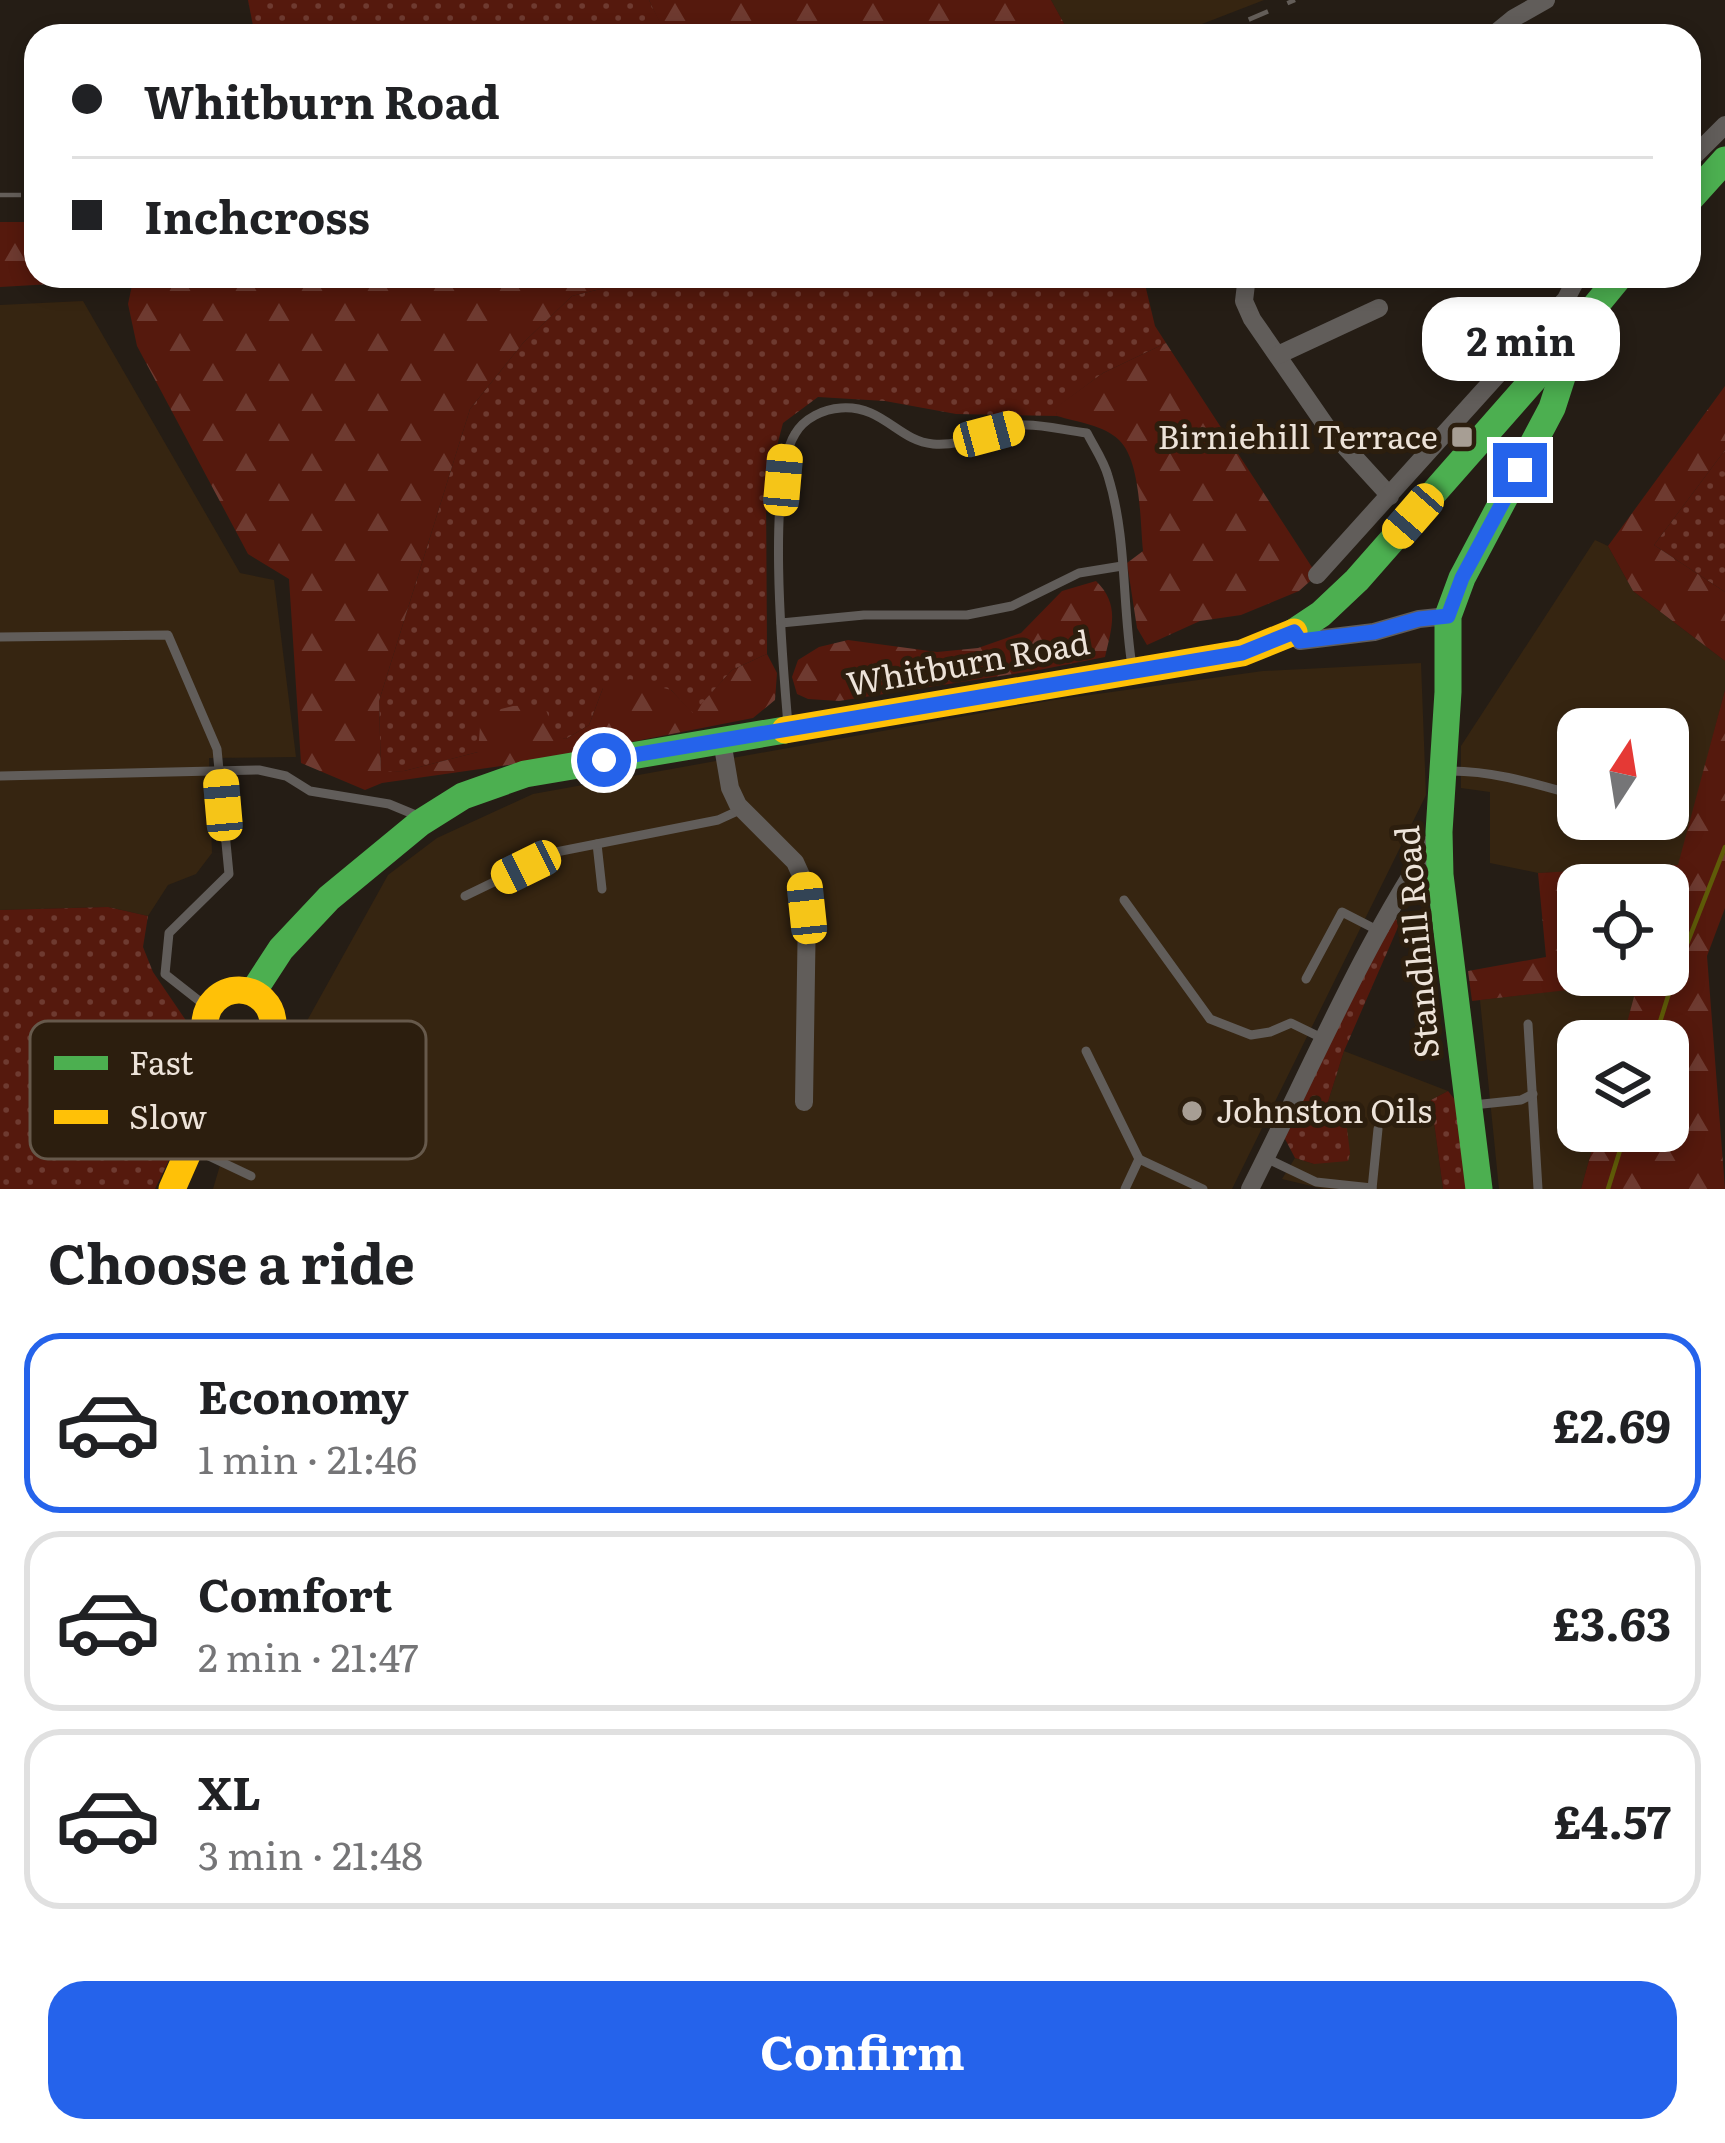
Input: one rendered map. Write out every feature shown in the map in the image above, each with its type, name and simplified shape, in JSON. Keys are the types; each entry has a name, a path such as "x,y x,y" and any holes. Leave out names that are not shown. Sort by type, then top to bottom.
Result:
{"main road":[{"name":"Whitburn Road","path":"253,992 273,956 301,923 425,819 454,800 525,774 1242,653 1294,632 1357,580 1611,288"},
{"path":"1448,616 1462,578 1552,408 1562,377 1555,356"},
{"name":"Standhill Road","path":"1448,616 1440,875 1478,1189"},
{"path":"206,1021 207,1007 224,992 238,989 265,1001 272,1021"},
{"path":"172,1189 186,1159"}],"street":[{"path":"1507,24 1546,0"},
{"path":"1712,171 1725,125"},
{"path":"1246,288 1244,301 1252,319 1326,426 1390,496"},
{"path":"1317,575 1572,288"},
{"path":"1278,355 1378,308"},
{"path":"1294,632 1300,641 1448,616"},
{"path":"722,740 730,788 742,809 795,862 805,884 804,1102"},
{"path":"1250,1189 1378,932 1439,832"}],"lane":[{"path":"788,729 780,535 785,455 799,427 819,413 843,408 879,415 929,444 954,444 1023,425 1087,433 1108,472 1121,536 1125,623 1133,671"},
{"path":"781,622 864,615 967,615 1012,606 1078,573 1122,566"},
{"path":"0,637 168,635 218,749 229,874 169,933 165,974 207,1007"},
{"path":"0,776 259,770 286,776 310,791 389,804 425,819"},
{"path":"1444,772 1467,771 1557,791"},
{"path":"465,896 556,853 718,820 742,809"},
{"path":"597,844 602,889"},
{"path":"1124,900 1210,1018 1251,1035 1291,1023 1324,1039"},
{"path":"1306,979 1342,912 1378,932"},
{"path":"1528,1024 1538,1189"},
{"path":"1086,1051 1139,1160 1203,1189"},
{"path":"1468,1105 1521,1100 1533,1094"},
{"path":"1266,1157 1316,1181 1372,1189 1378,1130"},
{"path":"215,1159 251,1176"},
{"path":"1125,1189 1139,1160"}],"shaded area":[{"path":"1051,0 1264,0 1202,24 1064,24"},
{"path":"83,301 240,573 274,580 296,757 209,758 212,853 196,874 168,885 148,916 108,907 0,910 0,305"},
{"path":"1595,540 1608,546 1633,591 1725,661 1725,690 1689,828 1689,708 1557,708 1557,840 1686,840 1680,864 1557,864 1557,872 1538,873 1490,863 1490,792 1461,788 1461,746"},
{"path":"1421,663 1426,795 1232,1189 213,1189 222,1159 426,1159 426,1021 307,1021 388,875 437,838 533,794 1054,700 1263,671"},
{"path":"1557,991 1557,996 1635,996 1628,1020 1557,1020 1557,1152 1591,1152 1581,1189 1499,1189 1480,1000"},
{"path":"1344,1051 1448,1091 1431,1100 1443,1189 1324,1189 1282,1179 1295,1158 1314,1164"}],"green space":[{"path":"248,0 649,0 661,24 253,24"},
{"path":"649,0 1051,0 1064,24 660,24"},
{"path":"0,222 24,222 24,286 0,287"},
{"path":"131,288 604,288 572,296 523,343 470,409 379,701 381,772 404,771 478,752 481,714 513,706 544,705 556,736 566,739 589,725 603,688 630,679 671,690 693,713 732,670 767,654 777,673 775,700 753,718 529,762 382,783 365,790 301,763 289,579 248,554 137,346 128,304"},
{"path":"604,288 1146,288 1155,326 1166,343 1103,373 1056,408 1057,416 956,414 885,401 818,397 783,423 766,488 767,654 732,670 693,714 671,690 603,688 589,725 566,739 556,737 381,773 379,701 470,409 523,343 572,296"},
{"path":"1166,343 1317,575 1299,591 1241,615 1200,621 1147,645 1137,628 1127,563 1143,551 1132,462 1113,435 1057,416 1055,408 1103,373"},
{"path":"1725,386 1725,450 1654,545 1725,592 1725,661 1633,591 1608,546"},
{"path":"1725,450 1725,592 1654,545"},
{"path":"1096,581 1111,607 1105,657 839,701 797,694 792,677 798,660 819,647 848,640 937,652 978,648 1021,633 1062,591"},
{"path":"1725,690 1725,908 1707,956 1725,1189 1581,1189 1591,1152 1689,1152 1689,1020 1628,1020 1634,996 1689,996 1689,864 1678,864 1685,840 1689,840 1689,824"},
{"path":"1557,872 1557,991 1472,1001 1468,971 1546,957 1538,873"},
{"path":"108,907 148,916 143,947 153,972 186,1021 30,1021 30,1159 169,1159 155,1189 0,1189 0,910"},
{"path":"1402,918 1344,1051 1326,1108 1346,1121 1348,1161 1314,1164 1295,1158 1284,1137 1391,921"},
{"path":"1448,1091 1456,1101 1470,1189 1443,1189 1431,1100"}],"waterway":[{"path":"1661,1020 1725,847"},
{"path":"1608,1189 1619,1152"}],"railway":[{"path":"1238,24 1295,0"},
{"path":"0,195 24,195"}],"traffic: fast":[{"path":"1701,187 1725,160"},
{"path":"1294,632 1357,580 1610,288"},
{"path":"1479,1189 1440,875 1448,616 1462,578 1552,408 1562,377 1555,355"},
{"path":"253,992 281,949 329,898 420,823 463,796 525,774 785,730"}],"traffic: slow":[{"path":"785,730 1242,653 1294,632"},
{"path":"205,1021 215,1000 239,990 263,1000 273,1021"},
{"path":"172,1189 185,1159"}],"place":[{"name":"Birniehill Terrace","path":"1462,437"},
{"name":"Johnston Oils","path":"1192,1111"}],"route":[{"path":"604,760 1242,653 1294,632 1300,641 1448,616 1462,578 1520,470"}]}
